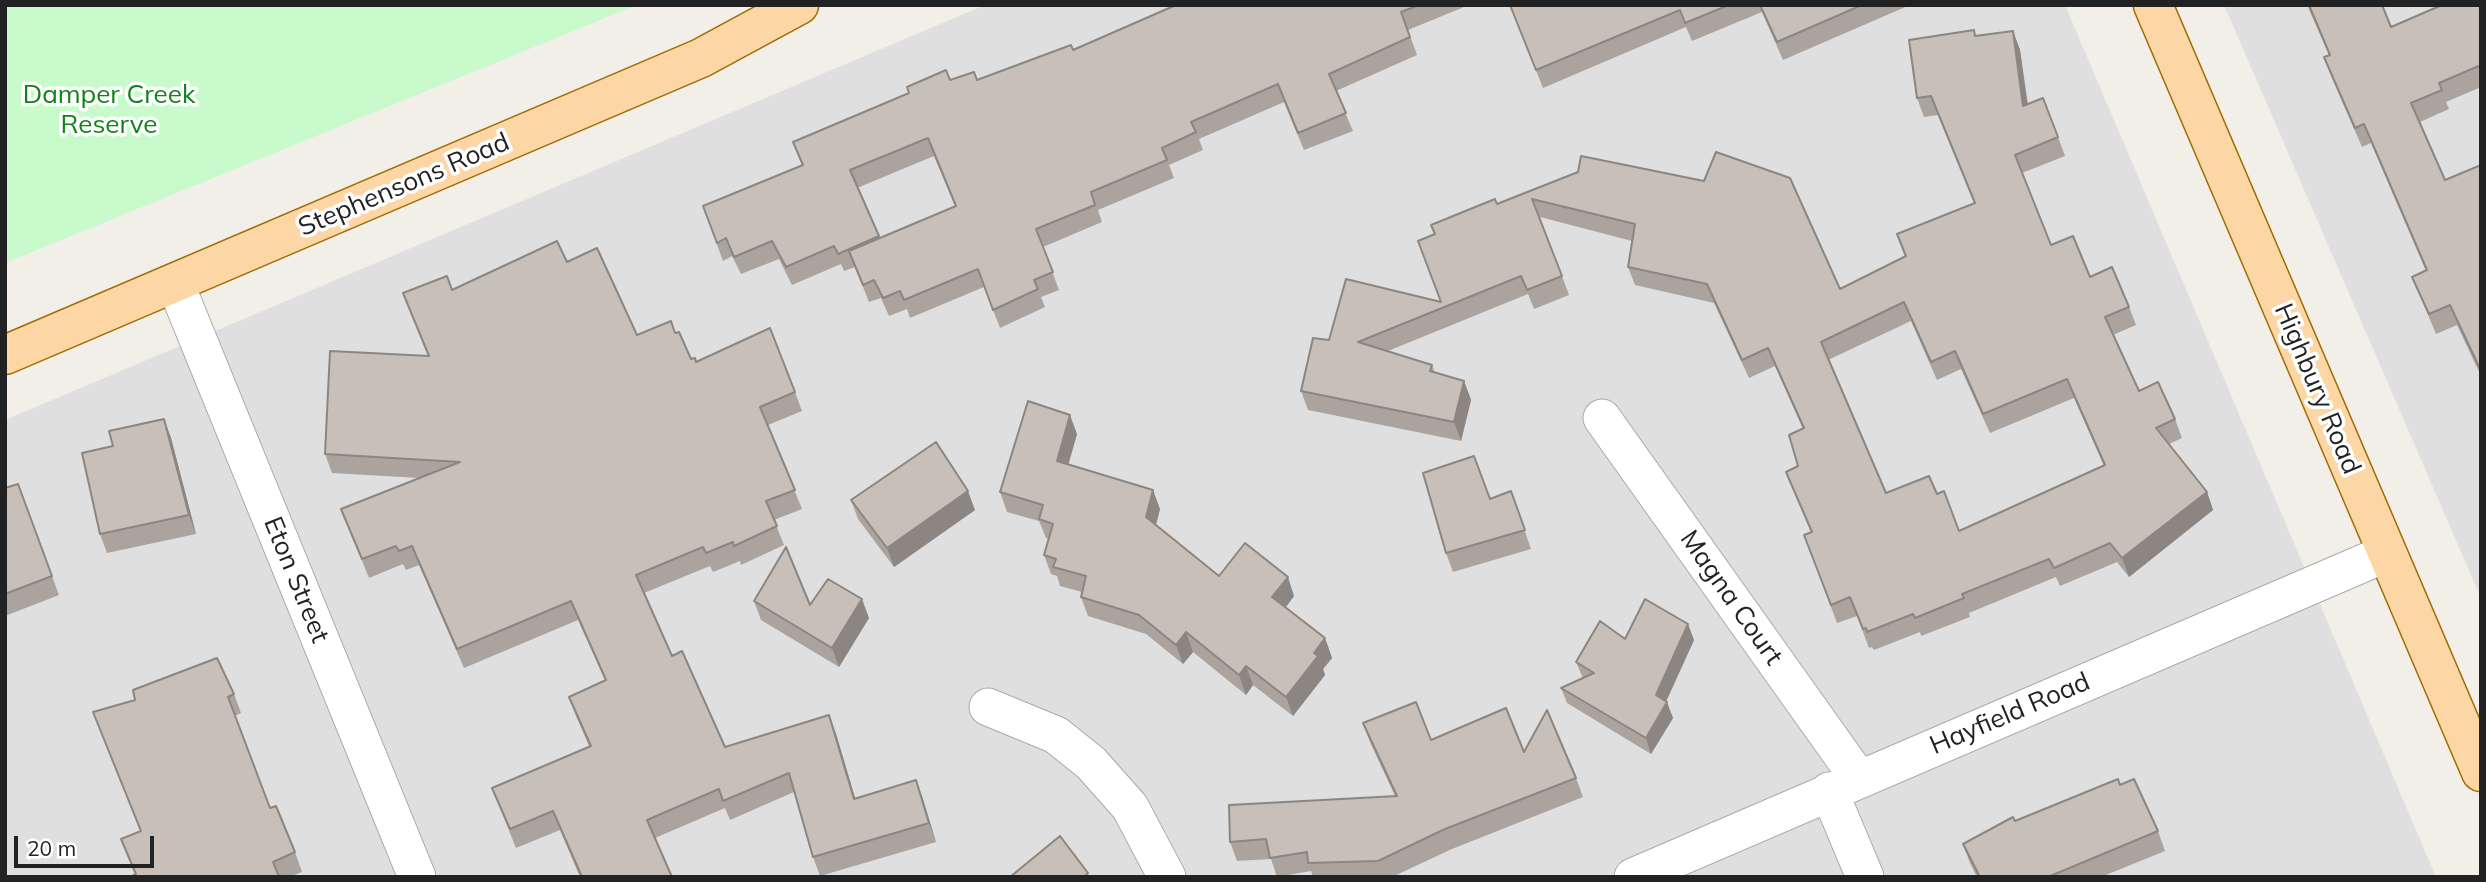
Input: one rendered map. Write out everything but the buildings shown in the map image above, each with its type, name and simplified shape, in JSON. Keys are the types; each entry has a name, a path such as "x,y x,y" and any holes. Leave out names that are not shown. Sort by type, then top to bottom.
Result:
{"main road":[{"name":"Stephensons Road","path":"5,355 701,58 799,5"},
{"name":"Highbury Road","path":"2153,5 2481,772"}],"street":[{"name":"Eton Street","path":"175,283 417,877"},
{"name":"Magna Court","path":"1602,418 1844,785 1865,877"},
{"name":"Hayfield Road","path":"1633,877 2387,553"},
{"path":"988,707 1056,735 1091,763 1130,807 1167,877"}],"shaded area":[{"path":"985,5 2065,5 2436,877 5,877 5,420"},
{"path":"2224,5 2481,5 2481,598"}],"green space":[{"name":"Damper Creek Reserve","path":"5,5 637,5 5,263"}]}
